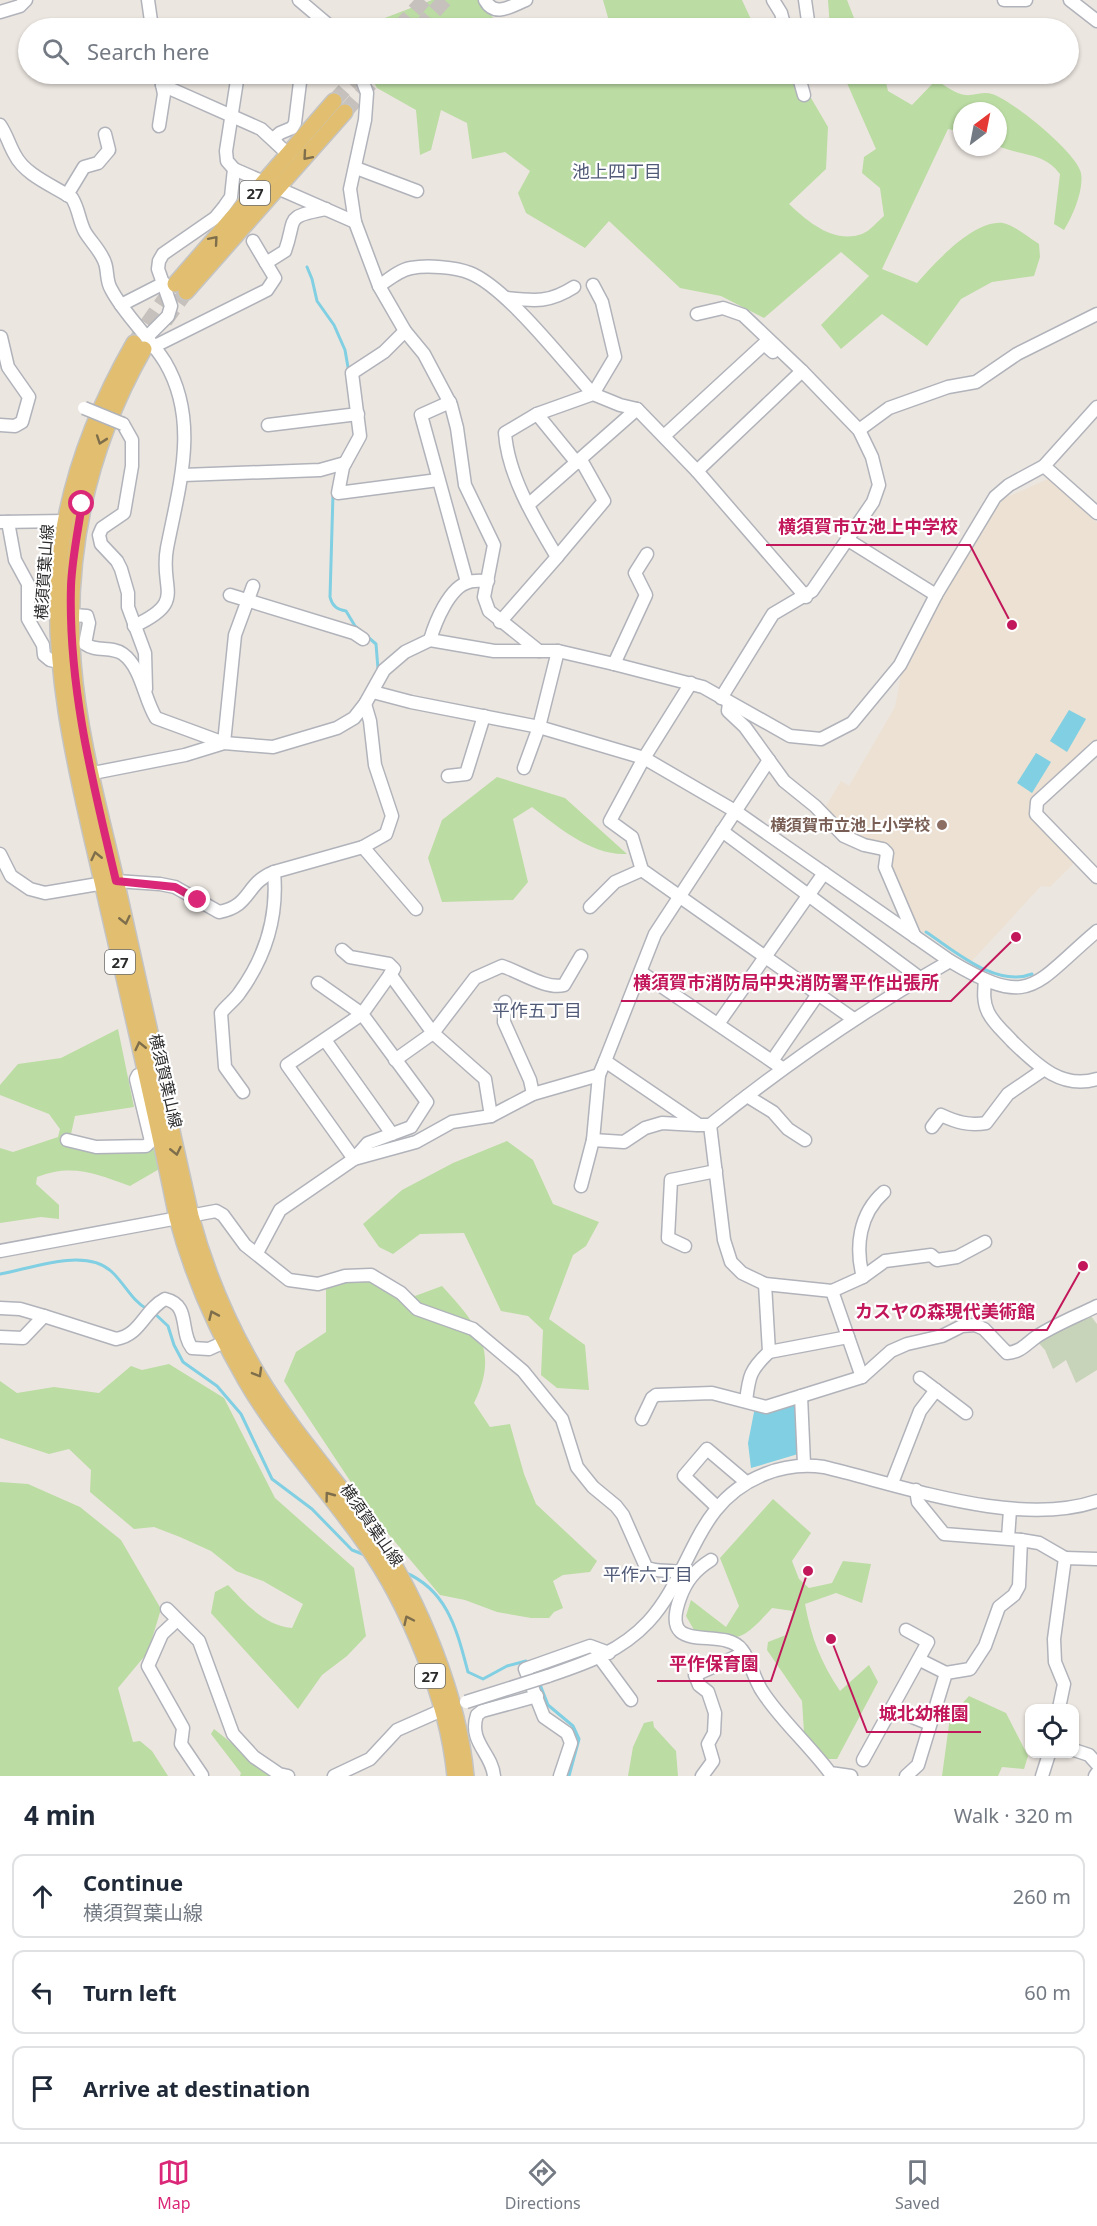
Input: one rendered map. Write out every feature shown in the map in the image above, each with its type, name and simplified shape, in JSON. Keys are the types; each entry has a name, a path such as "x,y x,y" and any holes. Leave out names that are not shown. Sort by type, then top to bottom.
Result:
{"main road":[{"name":"27","path":"175,286 272,185 340,106 289,155 272,185"},
{"name":"横須賀葉山線","path":"145,344 95,416 72,489 65,521 57,610 60,662 84,775 202,1289 231,1338 284,1414 381,1543 405,1584 423,1623 453,1705 464,1753 466,1776"},
{"name":"横須賀葉山線","path":"84,775 73,662 72,615 75,547 92,468 117,401 145,344"},
{"name":"横須賀葉山線","path":"231,1338 246,1382 365,1542 390,1581 411,1627 453,1705 456,1776"}],"street":[{"path":"0,12 20,6 26,0"},
{"path":"148,0 151,18"},
{"path":"299,0 319,18"},
{"path":"485,0 495,10 500,11 526,0"},
{"path":"773,0 782,18"},
{"path":"805,0 808,18"},
{"path":"1004,0 1026,0"},
{"path":"1070,0 1097,21"},
{"path":"159,126 164,94 162,84"},
{"path":"170,84 233,118 261,129 289,155"},
{"path":"237,84 226,151 227,161 234,169 355,222"},
{"path":"273,139 292,128 295,123 300,84"},
{"path":"364,84 367,93 356,168 350,189 355,222 379,286 405,331 424,354 450,402 457,428 465,485 494,545 484,597 489,611 539,651"},
{"path":"801,84 804,95"},
{"path":"0,125 8,136 15,157 26,169 67,195 77,206 85,231 105,263 109,287 145,344 165,362 181,400 183,475 167,550 170,589 157,615 134,626"},
{"path":"67,195 84,166 98,163 109,150 105,134"},
{"path":"356,168 417,191"},
{"path":"175,286 158,269 163,254 215,218 231,197 234,169"},
{"path":"266,263 285,251 289,241 288,230 294,220 302,213 327,209"},
{"path":"145,344 267,290 275,278 253,241"},
{"path":"379,286 411,268 447,268 478,277 506,298 593,394 637,409 697,471 806,597"},
{"path":"557,557 528,505 507,453 505,433 537,414 593,394 615,357 602,302 593,285"},
{"path":"121,305 175,286"},
{"path":"145,344 168,316 175,286"},
{"path":"506,298 527,300 557,298 574,287"},
{"path":"697,314 723,308 743,315 859,430 872,457 879,485 873,502 806,597 773,614 725,701 728,711 745,727 784,781 815,806 844,836 864,845 883,849 887,853 885,867 915,937"},
{"path":"859,430 889,408 948,387 976,382 1017,354 1097,314"},
{"path":"405,331 384,352 352,373 360,436 345,463 338,493 438,480"},
{"path":"0,425 15,426 22,422 29,397 8,367 2,337"},
{"path":"664,436 764,344 776,355 780,351"},
{"path":"697,471 802,371"},
{"path":"450,402 421,415 467,582"},
{"path":"80,406 123,424 132,440 132,466 124,513 102,528 99,535 101,544 117,561 121,569 134,626 145,653 146,689"},
{"path":"72,615 87,616 89,623 86,644 89,647 116,650 124,655 146,689 156,718 224,743 273,747 337,728 354,717 365,704 384,670 405,652 430,640 494,651 558,651 614,663 691,683 790,736 810,740 832,736 852,723 900,665 936,595 995,497 1009,485 1044,466 1097,407"},
{"path":"528,505 637,409"},
{"path":"268,425 358,414"},
{"path":"500,622 604,501 579,461 537,414"},
{"path":"183,475 320,470 345,463"},
{"path":"1044,466 1097,513"},
{"path":"60,662 44,655 43,645 28,619 28,584 15,560 4,522 65,521"},
{"path":"848,540 936,595"},
{"path":"614,663 646,595 635,573 647,554"},
{"path":"430,640 444,606 467,582 488,581"},
{"path":"224,743 235,635 253,586"},
{"path":"230,595 354,633 363,639"},
{"path":"524,768 538,727 558,651"},
{"path":"691,683 644,758 610,821 632,837 642,870 852,1018"},
{"path":"373,692 538,727 644,758 735,811 950,961 985,980 1006,988 1021,990 1036,985 1097,932"},
{"path":"1,857 11,876 30,889 45,892 109,882 175,887 219,912 234,910 244,902 262,876 363,847 386,834 392,816 375,765 370,721 365,704"},
{"path":"448,776 466,774 484,716"},
{"path":"84,775 186,755 224,743"},
{"path":"1097,747 1037,802 1036,814 1097,877"},
{"path":"581,1186 593,1140 599,1075 642,973 655,934 769,760"},
{"path":"722,831 920,978"},
{"path":"363,847 416,909"},
{"path":"590,907 615,882 642,870"},
{"path":"243,1092 225,1067 221,1013 239,994 267,943 274,920 276,894 274,872"},
{"path":"718,1024 824,873"},
{"path":"342,950 350,957 389,964 393,969 362,1014 287,1065 354,1159"},
{"path":"396,1060 433,1033 475,978 502,966 528,975 542,985 558,987 564,985 581,956"},
{"path":"777,1064 950,961"},
{"path":"642,973 777,1064"},
{"path":"390,974 433,1033 485,1079 491,1116"},
{"path":"985,980 983,996 988,1013 1043,1070 1056,1077 1074,1081 1097,1079"},
{"path":"257,1253 280,1210 354,1159 368,1143 411,1127 427,1102 362,1014 318,983"},
{"path":"593,1140 624,1142 645,1128 662,1123 704,1125 747,1096 777,1064 818,994"},
{"path":"505,1002 504,1022 530,1080 533,1094"},
{"path":"325,1040 392,1134"},
{"path":"605,1061 704,1125 716,1171 724,1240 731,1262 742,1273 765,1284 832,1291 863,1277 885,1261 931,1255 937,1260 957,1257 984,1242"},
{"path":"932,1127 941,1116 956,1122 974,1125 986,1123 1008,1094 1043,1070"},
{"path":"67,1140 96,1147 146,1146 151,1141 136,1079 138,1075 152,1072"},
{"path":"354,1159 416,1142 452,1122 491,1116 533,1094 599,1075"},
{"path":"747,1096 773,1112 788,1129 805,1140"},
{"path":"685,1246 668,1238 670,1180 716,1171"},
{"path":"863,1277 858,1257 862,1227 869,1210 884,1192"},
{"path":"0,1251 216,1211 224,1215 245,1245 289,1280 318,1284 345,1276 370,1275 401,1293 417,1309 473,1329 523,1371 562,1419 577,1467 592,1487 616,1506 623,1515 646,1568 656,1572 667,1569 680,1578"},
{"path":"765,1284 770,1352"},
{"path":"832,1291 862,1377"},
{"path":"0,1308 20,1309 116,1339 128,1337 139,1328 156,1304 165,1299 174,1301 182,1308 187,1342 192,1348 208,1349 231,1338"},
{"path":"642,1419 652,1398 656,1395 712,1393 766,1407 862,1377 891,1351 907,1344 942,1336 962,1326 975,1325 984,1329 1007,1353 1013,1353 1025,1348 1036,1337 1097,1306"},
{"path":"0,1337 23,1338 44,1316"},
{"path":"747,1401 749,1376 755,1365 770,1352 848,1337"},
{"path":"920,1378 966,1413"},
{"path":"892,1483 920,1411 936,1390"},
{"path":"801,1396 804,1464"},
{"path":"717,1507 684,1476 707,1449 746,1482"},
{"path":"334,1776 370,1759 397,1730 453,1705 548,1676 604,1655 634,1635 650,1619 680,1578 717,1507 746,1482 776,1470 804,1464 1010,1510 1060,1509 1097,1501"},
{"path":"916,1490 918,1502 944,1534 1022,1540 1039,1543 1065,1558 1097,1559"},
{"path":"1008,1538 1010,1510"},
{"path":"920,1660 946,1674 970,1669 978,1659 999,1607 1014,1595 1018,1586 1022,1540"},
{"path":"1060,1704 1064,1684 1055,1662 1054,1639 1065,1558"},
{"path":"680,1578 711,1560"},
{"path":"680,1578 674,1614 679,1629 689,1637 727,1640 735,1643 744,1653 763,1693 829,1775 851,1776"},
{"path":"167,1609 195,1636 206,1654 233,1734 254,1757 279,1774 288,1776"},
{"path":"177,1620 162,1634 148,1666 183,1728 181,1744 202,1774"},
{"path":"863,1760 928,1642 906,1630"},
{"path":"560,1776 571,1743 567,1733 544,1717 525,1669 590,1646 604,1655 631,1700"},
{"path":"702,1776 713,1761 708,1744 714,1733 715,1713 708,1692 699,1685 694,1675 744,1653"},
{"path":"906,1776 918,1765 946,1674"},
{"path":"494,1776 491,1763 483,1754 475,1738 477,1715 482,1711 537,1696"},
{"path":"892,1709 930,1724"},
{"path":"1079,1752 1089,1755 1097,1764"},
{"path":"1042,1776 1048,1758"}],"shaded area":[{"path":"1048,479 1097,523 1097,746 1030,806 1032,814 1076,861 1050,887 1041,886 970,963 920,930 897,882 892,867 891,847 881,846 852,835 825,808 841,781 849,786 895,707 902,670 909,664 947,587 1003,499"}],"green space":[{"path":"432,0 478,0 493,18 385,18"},
{"path":"603,0 742,0 750,18 608,18"},
{"path":"828,0 847,0 854,18 829,18"},
{"path":"375,84 803,84 828,127 826,169 789,204 822,230 841,236 852,236 862,234 884,216 880,188 862,173 864,157 876,149 847,84 886,84 888,91 912,105 932,84 942,84 961,94 989,93 1001,98 1014,106 1028,116 1043,128 1077,164 1081,173 1081,187 1074,210 1064,230 1054,224 1060,174 1054,167 1039,158 1007,149 1007,102 953,102 953,130 948,129 882,269 917,283 944,254 967,235 991,224 1003,223 1017,229 1039,244 1040,257 1034,276 992,282 961,299 927,346 882,314 841,349 821,325 869,276 841,252 764,318 721,296 680,288 609,221 585,248 526,213 518,193 530,171 505,152 472,159 467,123 441,110 431,150 420,155 416,110 377,88"},
{"path":"497,777 565,798 627,854 601,850 588,845 564,831 532,807 513,819 528,882 513,900 442,902 428,858 442,820"},
{"path":"118,1029 134,1107 75,1116 69,1143 156,1149 161,1168 130,1186 84,1172 62,1171 37,1177 36,1184 59,1205 59,1219 41,1217 0,1223 0,1148 13,1152 58,1137 60,1129 49,1114 0,1095 0,1085 18,1064 61,1058"},
{"path":"507,1141 533,1160 553,1204 599,1222 586,1246 573,1255 549,1319 585,1345 589,1390 557,1388 541,1375 543,1330 528,1316 501,1311 464,1233 420,1234 393,1254 379,1247 363,1224 402,1190 453,1163"},
{"path":"348,1280 388,1280 415,1296 442,1286 474,1326 485,1353 485,1368 482,1385 474,1403 490,1427 510,1424 524,1474 536,1504 597,1561 590,1572 563,1575 553,1581 563,1608 554,1612 549,1618 531,1618 497,1612 465,1600 440,1595 374,1517 284,1381 296,1352 326,1332 326,1288"},
{"path":"1090,1315 1097,1324 1097,1370 1076,1383 1066,1360 1053,1369 1045,1350 1037,1341"},
{"path":"169,1364 224,1398 275,1498 354,1568 366,1636 347,1656 322,1675 298,1709 211,1613 215,1592 228,1585 256,1612 282,1626 292,1628 303,1604 263,1581 236,1571 211,1551 180,1537 154,1527 134,1529 90,1492 91,1470 69,1449 49,1454 0,1438 0,1381 17,1393 54,1387 99,1393 131,1366 142,1370"},
{"path":"0,1482 28,1484 80,1507 121,1540 161,1609 148,1652 118,1688 133,1742 140,1741 152,1751 168,1776 0,1776"},
{"path":"773,1499 811,1533 792,1561 799,1579 809,1588 832,1583 843,1561 871,1564 862,1603 836,1593 805,1604 810,1628 818,1649 840,1691 869,1665 878,1682 837,1759 825,1759 804,1732 802,1701 767,1650 768,1642 786,1635 793,1611 772,1608 745,1633 730,1638 694,1630 686,1616 691,1600 726,1627 739,1606 720,1558"},
{"path":"969,1696 1006,1713 1025,1750 1025,1758 1027,1758 1024,1769 1002,1767 998,1776 942,1776 950,1717"},
{"path":"653,1721 654,1727 676,1751 678,1776 628,1776 633,1747 644,1723"},
{"path":"214,1729 273,1776 240,1776 241,1773 211,1734"}],"water":[{"path":"1069,710 1086,719 1067,752 1050,741"},
{"path":"1036,753 1051,762 1032,793 1017,783"},
{"path":"796,1404 798,1454 751,1468 748,1443 755,1407 766,1411"}],"waterway":[{"path":"307,267 317,301 334,325 345,350 349,373"},
{"path":"333,494 330,597 335,607 346,611 355,626 376,644 378,669"},
{"path":"926,932 990,972 1018,977 1032,974"},
{"path":"0,1274 59,1261 88,1261 112,1272 137,1302 147,1309"},
{"path":"153,1312 168,1326 183,1362 217,1386 241,1414 272,1479 312,1509 352,1550 365,1555"},
{"path":"404,1572 431,1589 441,1601 455,1627 468,1672 483,1679 507,1666 526,1661 528,1664"},
{"path":"539,1682 548,1705 573,1726 579,1739 569,1776"}],"tunnel":[{"path":"408,18 424,0"},
{"path":"428,18 445,0"},
{"path":"334,101 350,84"},
{"path":"345,112 370,84"},
{"path":"134,343 175,284"},
{"path":"165,321 186,292"}],"place":[{"name":"横須賀市立池上中学校","path":"1012,625"},
{"name":"横須賀市立池上小学校","path":"942,825"},
{"name":"横須賀市消防局中央消防署平作出張所","path":"1016,937"},
{"name":"カスヤの森現代美術館","path":"1083,1266"},
{"name":"平作保育園","path":"808,1571"},
{"name":"城北幼稚園","path":"831,1639"}],"district":[{"name":"池上四丁目","path":"617,171"},
{"name":"平作五丁目","path":"537,1010"},
{"name":"平作六丁目","path":"648,1574"}],"route":[{"path":"82,504 71,585 73,662 78,705 91,774 116,881 175,887 198,900"}]}
